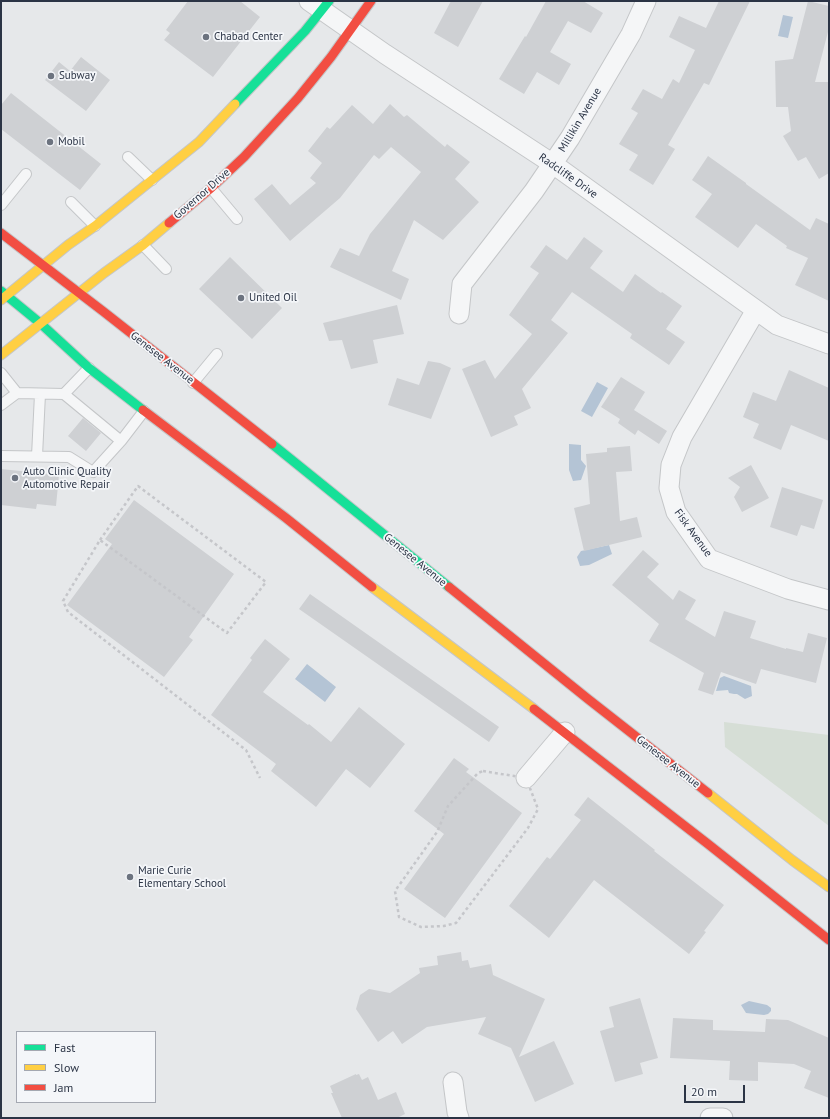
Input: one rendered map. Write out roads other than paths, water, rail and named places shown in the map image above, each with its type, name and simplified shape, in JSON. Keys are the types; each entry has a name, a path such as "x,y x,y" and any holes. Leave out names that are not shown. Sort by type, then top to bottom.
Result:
{"main road":[{"name":"Governor Drive","path":"1,355 143,244 211,188 244,157 298,98 351,30 371,1"},
{"path":"320,4 247,93 199,142 95,226 68,245 44,266 3,296 40,323 89,368 144,411 286,518 381,594 565,732 829,940"},
{"name":"Genesee Avenue","path":"1,233 303,469 582,694 792,860 829,887"}],"street":[{"name":"Millikin Avenue","path":"459,314 462,284 534,190 570,138 631,34 646,1"},
{"name":"Radcliffe Drive","path":"320,4 351,30 553,164 777,325 829,344"},
{"name":"Fisk Avenue","path":"756,310 682,437 671,465 669,488 676,512 709,559 788,589 829,600"},
{"path":"526,778 565,732"},
{"path":"453,1082 456,1112 459,1118"},
{"path":"710,1118 722,1118"}],"lane":[{"path":"128,156 152,180"},
{"path":"1,205 26,174"},
{"path":"211,188 237,219"},
{"path":"71,202 95,226"},
{"path":"143,244 166,269"},
{"path":"193,383 217,354"},
{"path":"64,394 89,368"},
{"path":"1,373 17,393"},
{"path":"1,405 17,393 64,394 120,441"},
{"path":"37,456 40,394"},
{"path":"1,456 69,457 93,472 144,411"}],"water":[{"path":"783,15 793,17 788,38 778,36"},
{"path":"597,382 608,388 592,417 581,411"},
{"path":"569,444 581,445 581,460 586,466 581,480 573,481 569,470"},
{"path":"609,545 612,554 589,565 580,566 577,557 581,551"},
{"path":"307,664 336,687 325,702 295,679"},
{"path":"724,676 751,686 752,696 745,699 737,694 729,693 728,690 716,691 720,678"},
{"path":"749,1001 767,1005 771,1008 771,1011 764,1015 746,1013 741,1005"}],"place":[{"name":"Chabad Center","path":"206,37"},
{"name":"Subway","path":"51,76"},
{"name":"Mobil","path":"50,142"},
{"name":"United Oil","path":"241,298"},
{"name":"Auto Clinic Quality Automotive Repair","path":"15,478"},
{"name":"Marie Curie Elementary School","path":"130,877"}]}
